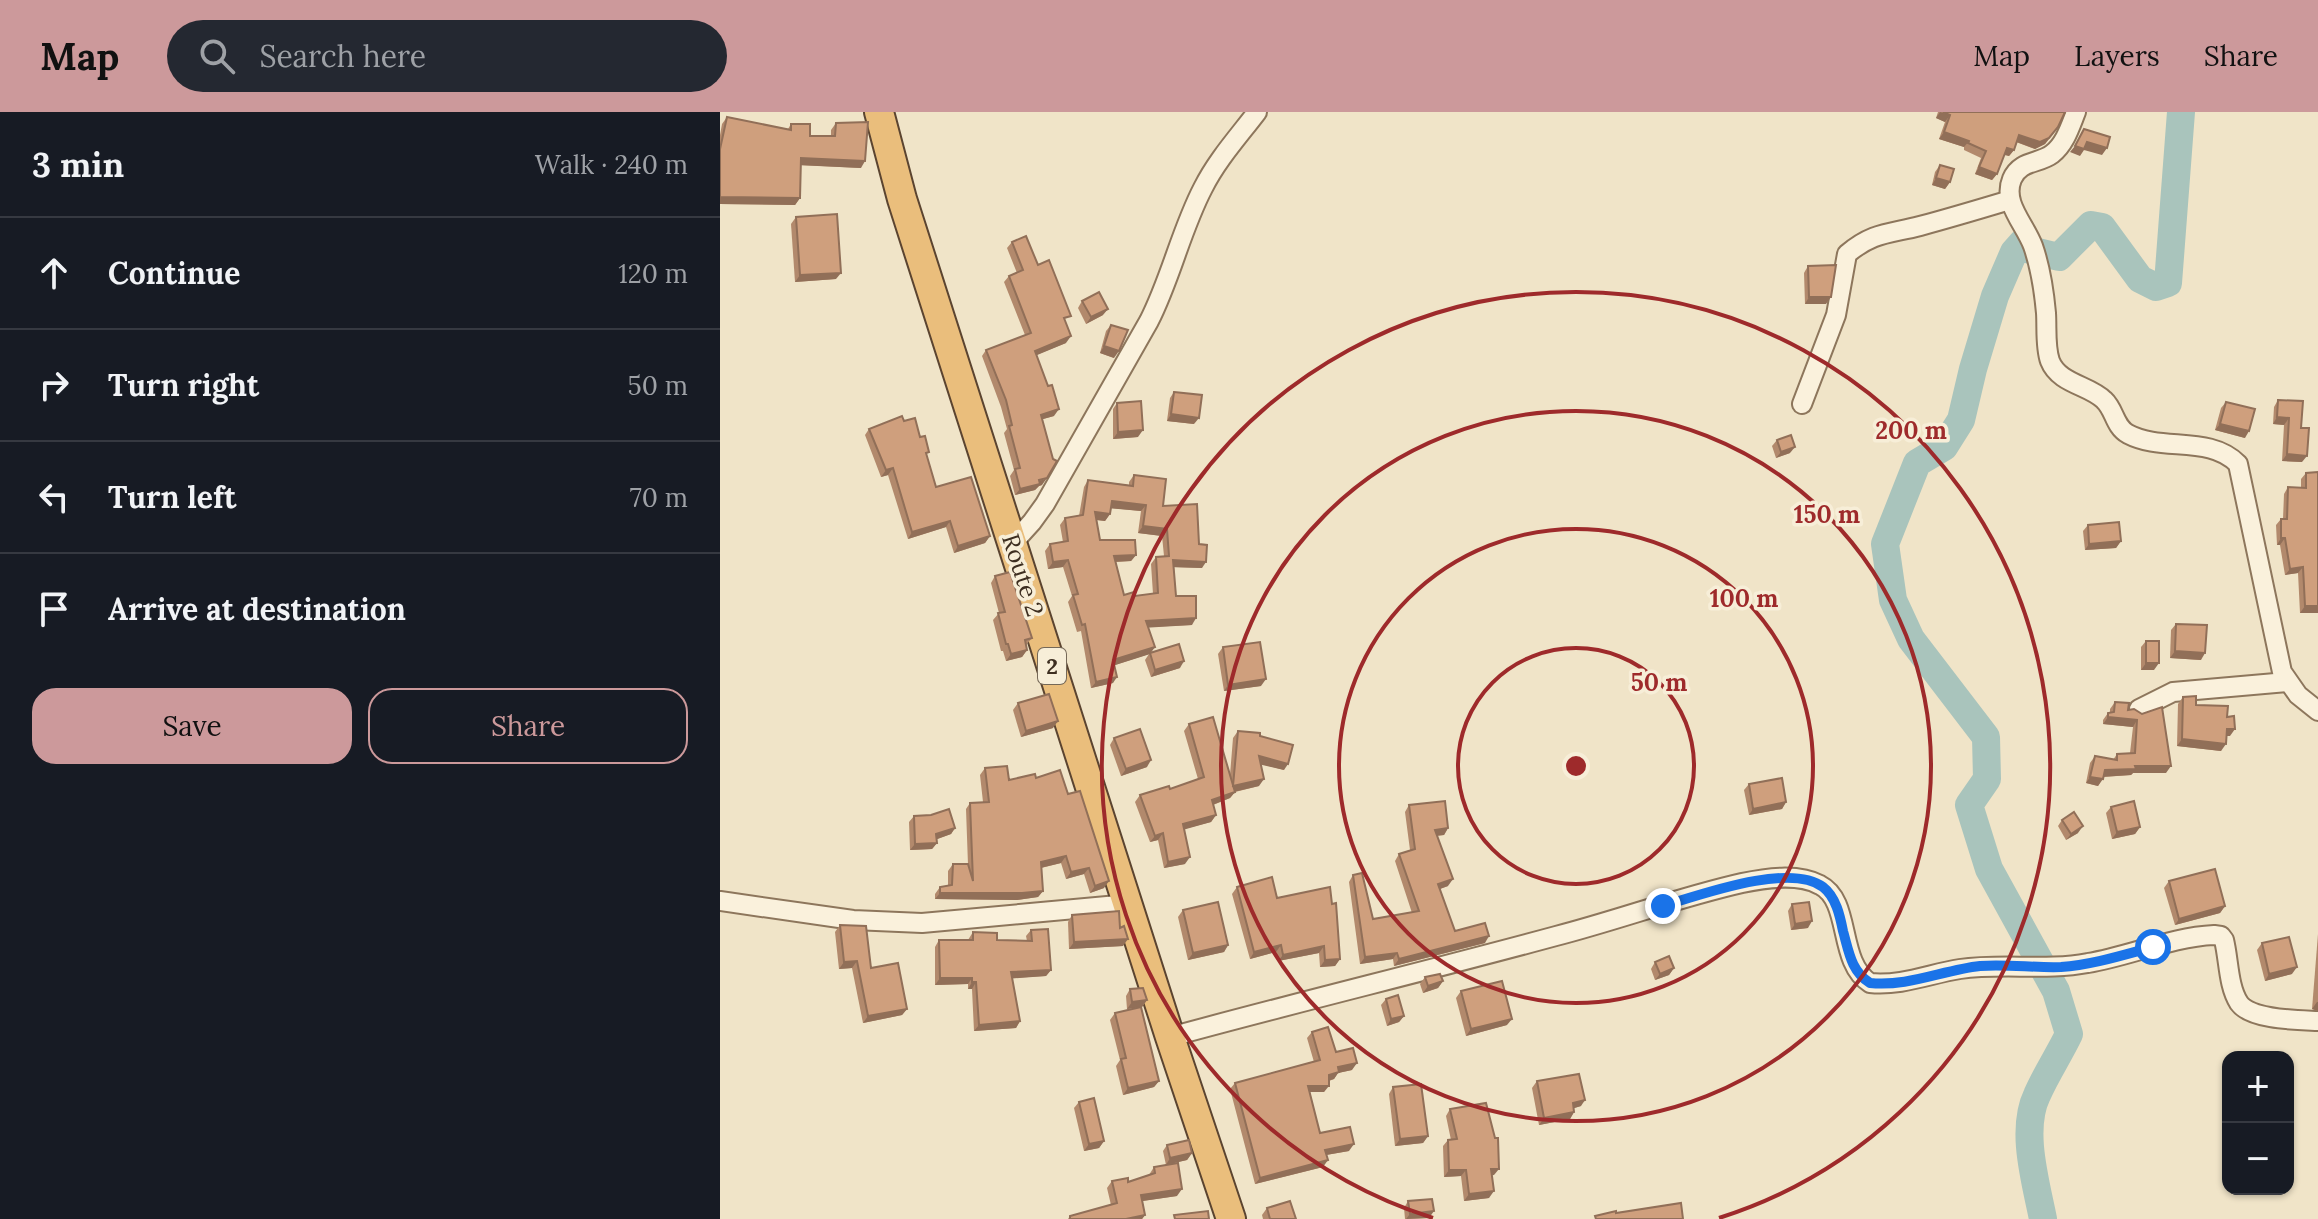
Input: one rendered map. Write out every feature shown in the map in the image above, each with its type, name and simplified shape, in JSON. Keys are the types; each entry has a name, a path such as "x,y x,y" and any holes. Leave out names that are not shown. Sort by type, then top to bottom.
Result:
{"highway":[{"name":"Route 2","path":"879,112 902,199 1231,1219"}],"street":[{"path":"1013,543 1045,504 1149,321 1163,293 1202,189 1218,162 1257,112"},
{"path":"2076,112 2062,145 2050,156 2022,165 2011,180 2010,200 2033,247 2043,294 2049,353 2055,369 2066,379 2106,401 2115,421 2126,433 2163,443 2221,451 2238,464 2278,656 2287,682 2318,711"},
{"path":"1802,404 1836,315 1847,254 1862,241 1878,234 1917,227 2010,200"},
{"path":"2139,709 2173,692 2287,682"},
{"path":"1170,1037 1557,936 1743,883 1777,878 1805,879 1822,885 1830,893 1838,910 1855,971 1870,983 1904,983 1982,966 2063,967 2201,936 2221,936 2235,991 2240,1003 2249,1012 2318,1021"},
{"path":"720,901 853,920 922,923 1129,904"}],"building":[{"path":"1943,112 2065,112 2049,138 2040,142 2019,135 2014,150 2007,148 1997,174 1979,167 1986,151 1944,132 1950,115"},
{"path":"727,117 791,130 791,124 810,124 810,136 835,136 836,123 868,122 865,161 801,158 800,198 720,197 720,149"},
{"path":"2084,129 2110,137 2107,148 2087,142 2084,149 2075,146"},
{"path":"1940,165 1954,169 1950,182 1936,178"},
{"path":"837,214 841,273 800,275 796,217"},
{"path":"1026,236 1038,265 1049,260 1071,316 1064,318 1071,336 1035,351 1048,386 1052,385 1059,409 1041,415 1053,459 1057,461 1047,478 1039,480 1040,484 1020,489 1015,469 1020,468 1006,400 986,350 1031,333 1009,276 1023,270 1012,242"},
{"path":"1836,265 1831,297 1809,297 1808,266"},
{"path":"1099,292 1108,309 1091,317 1082,301"},
{"path":"1111,325 1128,330 1119,351 1104,346"},
{"path":"1174,392 1202,395 1199,418 1171,414"},
{"path":"2278,400 2303,401 2301,428 2309,428 2307,456 2287,454 2289,418 2277,417"},
{"path":"1141,401 1143,430 1118,432 1117,403"},
{"path":"2226,402 2255,409 2249,431 2220,424"},
{"path":"902,416 904,421 915,418 920,437 925,436 929,452 926,453 936,487 971,477 990,536 958,546 950,521 912,532 893,468 886,470 869,429"},
{"path":"1791,435 1795,447 1781,452 1777,440"},
{"path":"2318,472 2318,606 2305,606 2303,567 2290,569 2285,538 2281,538 2281,519 2287,519 2288,487 2306,488 2306,473"},
{"path":"1134,475 1166,479 1163,506 1197,504 1199,544 1207,545 1206,562 1173,560 1176,596 1196,596 1196,618 1146,621 1155,647 1113,660 1117,677 1096,682 1085,624 1082,625 1073,595 1078,594 1068,560 1053,562 1050,544 1068,541 1065,518 1083,515 1088,480 1133,486","holes":["1112,501 1146,505 1143,526 1167,529 1169,556 1156,557 1158,593 1135,596 1134,592 1124,595 1114,556 1136,555 1135,540 1100,540 1095,512 1110,514"]},
{"path":"2119,522 2121,541 2089,544 2088,525"},
{"path":"1010,572 1032,638 1025,640 1027,650 1011,654 998,613 1005,612 995,576"},
{"path":"2176,624 2207,625 2205,653 2175,651"},
{"path":"2146,641 2159,641 2159,663 2146,663"},
{"path":"1260,642 1266,679 1228,685 1223,647"},
{"path":"1179,644 1184,661 1155,670 1150,653"},
{"path":"1049,694 1058,721 1026,731 1018,703"},
{"path":"2196,696 2196,705 2228,706 2227,717 2234,716 2235,729 2227,729 2226,744 2182,739 2183,697"},
{"path":"2115,702 2129,703 2128,710 2134,709 2142,714 2162,707 2171,766 2105,770 2103,779 2090,777 2095,756 2117,760 2117,754 2135,753 2137,720 2108,717 2108,713 2114,712"},
{"path":"1213,717 1235,792 1212,800 1216,815 1183,824 1190,857 1168,862 1163,833 1155,836 1140,795 1204,777 1189,724"},
{"path":"1140,729 1151,760 1126,769 1114,738"},
{"path":"1238,731 1260,733 1260,736 1293,745 1288,764 1259,756 1264,779 1233,786"},
{"path":"1007,766 1009,780 1035,774 1036,778 1060,770 1068,794 1080,791 1109,881 1095,886 1089,868 1071,872 1066,856 1041,862 1043,891 940,893 940,887 952,885 953,864 968,864 973,881 970,803 989,802 985,768"},
{"path":"1782,778 1786,802 1753,809 1749,784"},
{"path":"1445,801 1448,828 1435,830 1453,879 1438,884 1455,931 1485,923 1489,936 1399,959 1397,953 1365,957 1353,875 1362,873 1373,919 1419,911 1399,854 1415,849 1409,805"},
{"path":"2134,801 2140,827 2117,832 2111,807"},
{"path":"949,809 955,828 936,834 937,843 915,844 914,816"},
{"path":"2074,812 2083,826 2071,834 2062,820"},
{"path":"2215,869 2225,906 2179,919 2169,881"},
{"path":"1272,877 1277,898 1330,887 1332,904 1336,903 1340,959 1325,960 1324,946 1283,955 1281,945 1254,952 1237,887"},
{"path":"1218,902 1228,945 1193,953 1183,910"},
{"path":"1809,902 1812,921 1795,924 1792,904"},
{"path":"1119,911 1120,928 1124,926 1128,939 1074,942 1072,915"},
{"path":"840,925 866,926 871,968 898,963 907,1009 868,1016 857,961 844,962"},
{"path":"1048,929 1051,970 1011,972 1020,1021 979,1025 976,982 972,982 972,978 940,978 939,940 973,940 973,932 997,933 997,940 1032,941 1031,930"},
{"path":"2289,937 2297,967 2269,974 2262,943"},
{"path":"1669,956 1674,968 1660,974 1655,962"},
{"path":"1440,974 1443,981 1428,986 1425,977"},
{"path":"1502,981 1512,1019 1471,1029 1461,991"},
{"path":"1143,988 1147,1000 1132,1002 1130,989"},
{"path":"1398,995 1404,1016 1391,1019 1386,999"},
{"path":"1141,1007 1159,1081 1128,1088 1121,1059 1126,1058 1115,1013"},
{"path":"1328,1027 1336,1052 1353,1048 1357,1063 1338,1067 1339,1072 1329,1075 1329,1086 1308,1086 1320,1133 1350,1127 1354,1144 1325,1150 1328,1160 1260,1178 1235,1083 1320,1060 1312,1032"},
{"path":"1579,1074 1585,1100 1573,1103 1574,1112 1544,1118 1537,1081"},
{"path":"1421,1084 1428,1136 1400,1139 1393,1087"},
{"path":"1094,1098 1104,1141 1089,1144 1079,1102"},
{"path":"1486,1103 1495,1138 1498,1138 1499,1169 1491,1169 1494,1191 1469,1194 1466,1170 1449,1170 1448,1140 1457,1139 1450,1109"},
{"path":"1189,1140 1192,1153 1170,1158 1167,1145"},
{"path":"1178,1163 1182,1189 1141,1195 1145,1215 1126,1219 1070,1219 1070,1216 1117,1203 1112,1181 1128,1178 1128,1182 1155,1173 1154,1167"},
{"path":"1432,1199 1434,1211 1410,1214 1408,1201"},
{"path":"1290,1201 1296,1219 1270,1219 1267,1208"},
{"path":"1681,1203 1683,1219 1596,1219 1595,1216 1616,1211"},
{"path":"1208,1211 1209,1219 1175,1219 1174,1215"}],"waterway":[{"path":"2043,1219 2031,1157 2032,1109 2069,1034 2056,991 1989,869 1969,805 1987,779 1986,737 1911,639 1893,600 1885,544 1917,463 1944,447 1961,420 1995,296 2014,252 2022,243 2030,250 2059,257 2091,225 2102,227 2140,279 2156,287 2168,283 2181,112"}],"route":[{"path":"1663,906 1743,883 1777,878 1805,879 1822,885 1830,893 1838,910 1855,971 1870,983 1887,985 1982,966 2063,967 2153,947"}]}
